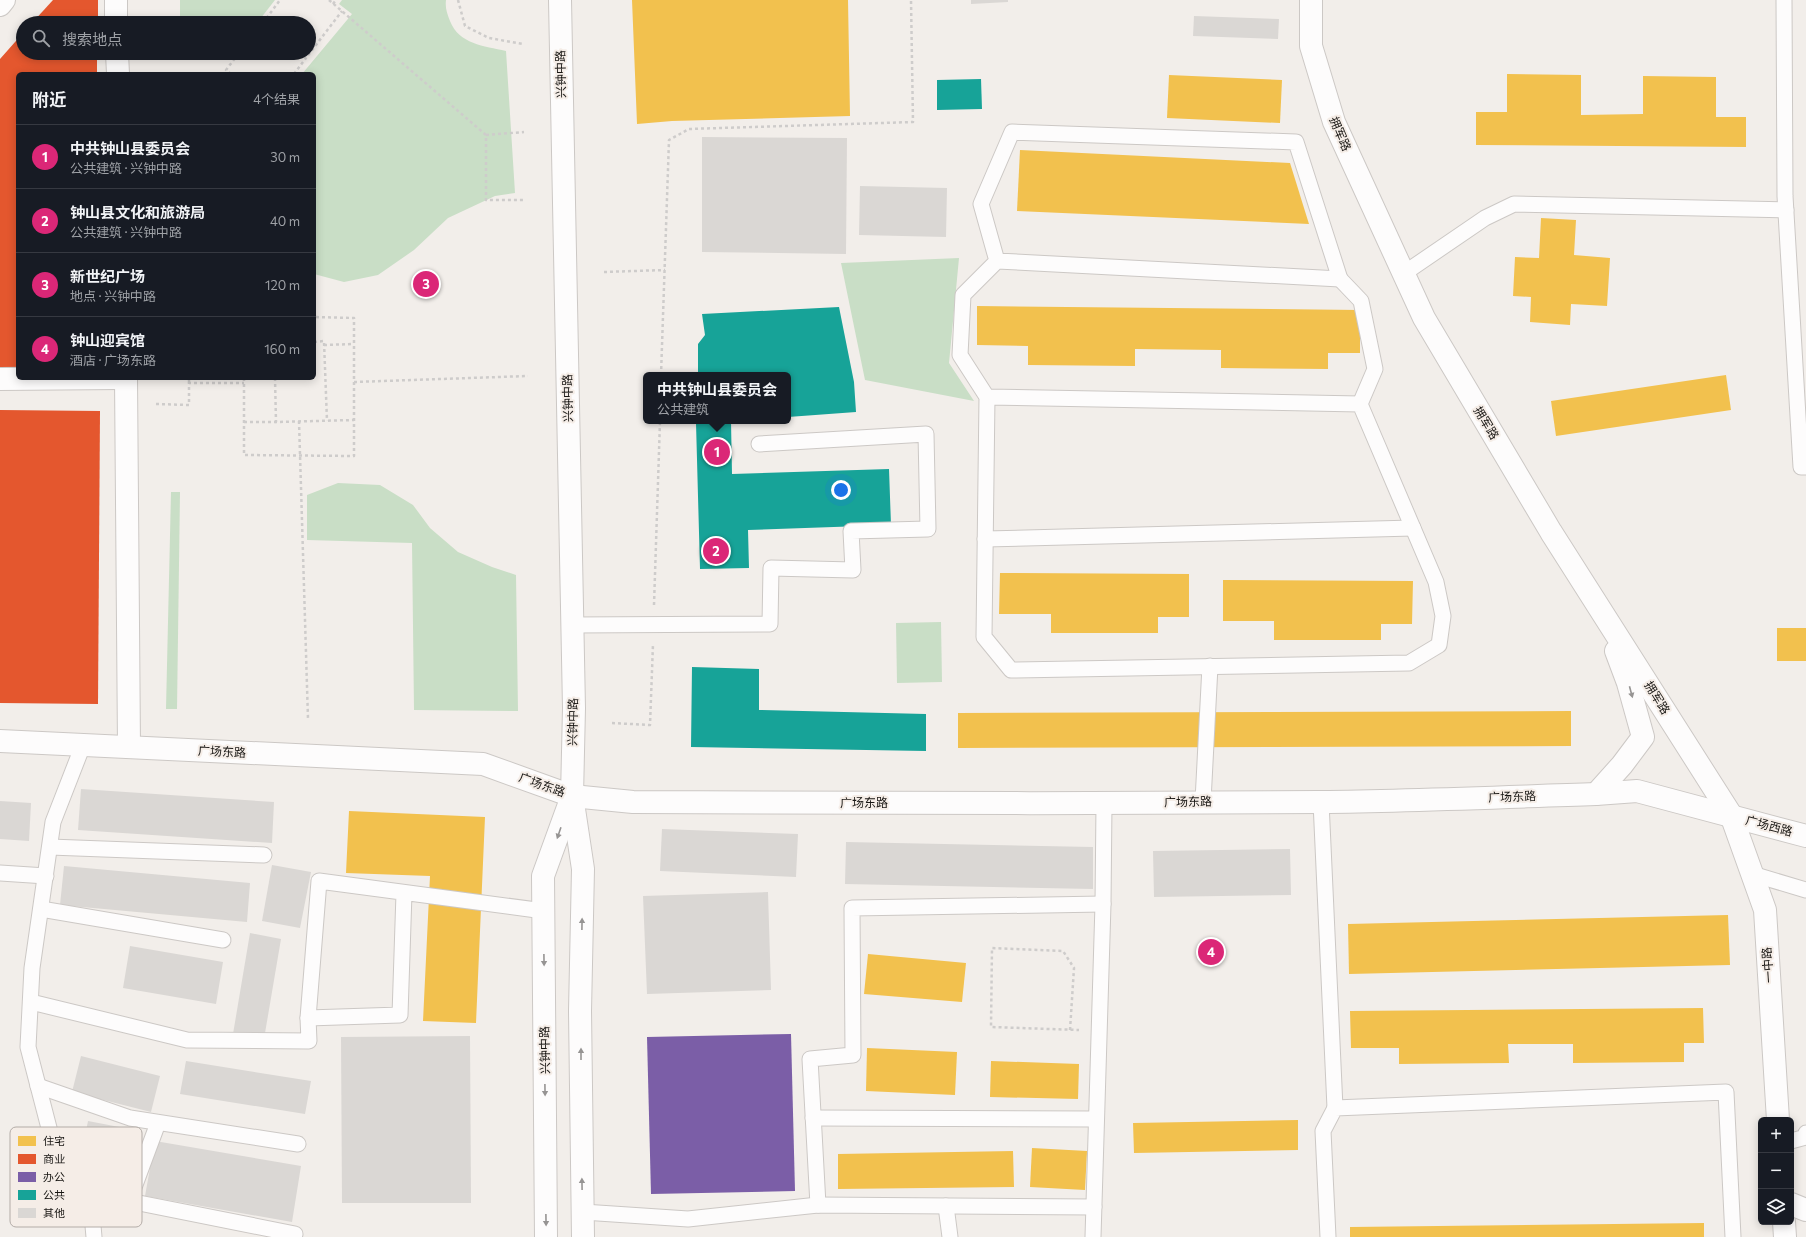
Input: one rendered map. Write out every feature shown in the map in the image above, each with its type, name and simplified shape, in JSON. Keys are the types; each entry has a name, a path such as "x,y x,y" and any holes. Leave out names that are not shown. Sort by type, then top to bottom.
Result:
{"street":[{"path":"0,5 4,0"},
{"path":"116,0 116,16"},
{"name":"兴钟中路","path":"560,0 574,708 572,796 583,869 580,1011 583,1237"},
{"name":"拥军路","path":"1311,0 1311,46 1334,122 1424,318 1552,532 1731,816"},
{"path":"117,60 118,72"},
{"path":"0,379 16,379"},
{"path":"126,380 128,747"},
{"path":"1596,794 1622,765 1643,737 1628,683 1597,603"},
{"name":"广场东路","path":"0,741 483,764 572,796 633,802 1104,804 1321,802 1596,794 1637,791 1731,816"},
{"name":"兴钟中路","path":"546,1237 544,876 572,796"},
{"name":"广场西路","path":"1731,816 1806,836"},
{"name":"一中路","path":"1731,816 1765,910 1778,1117"},
{"path":"1794,1205 1806,1210"},
{"path":"1784,1225 1785,1237"}],"lane":[{"path":"1784,0 1786,210 1801,467 1806,467"},
{"path":"997,261 981,204 1012,132 1296,142 1340,279 1360,301 1375,369 1360,404 1436,582 1443,616 1439,645 1409,662 1011,670 984,637 987,397 960,355 963,295 997,261 1340,279"},
{"path":"1403,274 1485,218 1514,204 1786,210"},
{"path":"987,397 1360,404"},
{"path":"572,625 770,624 771,568 853,570 851,531 928,529 926,434 759,444"},
{"path":"985,539 1413,528"},
{"path":"1203,802 1210,666"},
{"path":"49,1127 28,1047 32,968 53,822 83,745"},
{"path":"1321,802 1335,1108 1323,1131 1328,1237"},
{"path":"1093,1237 1100,1031 1104,804"},
{"path":"50,847 264,854"},
{"path":"0,873 46,876"},
{"path":"1752,874 1806,890"},
{"path":"31,1002 187,1040 309,1041 308,1018 319,881 544,911"},
{"path":"308,1018 400,1015 404,893"},
{"path":"818,1205 810,1059 853,1055 852,908 1103,904"},
{"path":"41,909 222,940"},
{"path":"38,1086 130,1118 298,1144"},
{"path":"1335,1108 1726,1092 1732,1237"},
{"path":"813,1118 1096,1119"},
{"path":"142,1167 158,1123"},
{"path":"1794,1139 1806,1137 1806,1133"},
{"path":"142,1205 295,1234"},
{"path":"583,1212 688,1219 818,1205 1094,1207"},
{"path":"946,1206 950,1237"},
{"path":"93,1227 94,1237"}],"path":[{"path":"268,16 280,0"},
{"path":"329,0 486,135 524,132"},
{"path":"333,4 336,0"},
{"path":"458,0 465,26 488,38 523,44"},
{"path":"662,372 669,140 689,129 913,122 911,0"},
{"path":"316,45 342,11"},
{"path":"228,72 226,70 234,60"},
{"path":"296,72 304,60"},
{"path":"486,135 486,200 525,200"},
{"path":"604,272 665,270"},
{"path":"156,404 189,405 189,383 244,383 244,456 354,456 354,318 316,317"},
{"path":"316,342 324,341 327,421"},
{"path":"324,345 354,344"},
{"path":"354,382 528,376"},
{"path":"275,380 276,422"},
{"path":"244,422 354,420"},
{"path":"300,421 308,719"},
{"path":"612,723 650,725 660,424"},
{"path":"1070,1030 1074,968 1063,951 992,948 991,1027 1070,1030 1100,1031"}],"green space":[{"path":"180,0 275,0 262,16 180,16"},
{"path":"342,0 446,0 446,10 450,21 459,35 473,43 506,51 515,193 495,196 448,218 414,250 378,275 344,282 316,275 316,72 304,72 314,60 316,60 316,57 352,14 339,4"},
{"path":"959,258 949,363 974,401 865,380 841,263"},
{"path":"338,483 380,485 413,505 430,528 458,552 492,567 516,575 518,711 414,710 412,543 307,540 307,495"},
{"path":"171,492 180,492 177,709 166,709"},
{"path":"941,622 942,682 897,683 896,623"}],"building: 住宅":[{"path":"632,0 848,0 850,116 672,121 637,124"},
{"path":"1507,74 1581,75 1581,115 1643,114 1643,76 1716,77 1716,117 1746,117 1746,147 1476,145 1476,112 1507,112"},
{"path":"1169,75 1282,80 1280,123 1167,118"},
{"path":"1020,150 1290,163 1309,224 1017,211"},
{"path":"1541,218 1576,220 1574,255 1610,258 1607,306 1571,304 1570,325 1530,322 1531,297 1513,296 1515,257 1539,258"},
{"path":"977,306 1360,310 1360,353 1328,353 1328,369 1221,368 1221,350 1135,349 1135,366 1028,365 1028,346 977,345"},
{"path":"1726,375 1731,410 1556,436 1551,401"},
{"path":"1000,573 1189,574 1189,617 1158,617 1158,633 1051,633 1051,614 999,614"},
{"path":"1223,580 1413,581 1412,624 1381,624 1381,640 1274,640 1274,621 1223,621"},
{"path":"1777,628 1806,628 1806,661 1777,661"},
{"path":"1571,711 1571,746 958,748 958,713"},
{"path":"349,811 485,817 476,1023 423,1021 430,876 346,873"},
{"path":"1728,915 1730,965 1349,974 1348,924"},
{"path":"868,954 966,963 962,1002 864,994"},
{"path":"1703,1008 1704,1043 1684,1043 1684,1062 1573,1063 1573,1044 1508,1044 1509,1063 1399,1064 1399,1048 1351,1048 1350,1011"},
{"path":"867,1048 957,1052 955,1095 866,1091"},
{"path":"991,1061 1079,1064 1078,1099 990,1097"},
{"path":"1298,1120 1298,1150 1134,1153 1133,1123"},
{"path":"1032,1148 1087,1151 1085,1190 1030,1187"},
{"path":"1013,1151 1014,1187 838,1189 838,1154"},
{"path":"1704,1223 1704,1237 1350,1237 1350,1227"}],"building: 商业":[{"path":"53,0 98,0 98,16 38,16"},
{"path":"16,41 16,60 97,60 97,72 16,72 16,368 0,368 0,59"},
{"path":"0,410 100,411 98,704 0,703"}],"building: 办公":[{"path":"791,1034 795,1191 651,1194 647,1037"}],"building: 公共":[{"path":"981,79 982,109 937,110 937,80"},
{"path":"839,307 854,382 856,412 791,417 791,372 698,372 698,344 705,335 702,314"},
{"path":"696,424 731,424 732,474 889,469 891,525 748,530 749,568 700,569"},
{"path":"692,667 759,669 759,710 926,714 926,751 691,747"}],"building: 其他":[{"path":"971,0 1008,0 1008,2 971,4"},
{"path":"1194,16 1279,19 1278,39 1193,36"},
{"path":"702,137 847,138 846,254 702,252"},
{"path":"860,186 947,188 946,237 859,235"},
{"path":"81,789 274,802 272,843 78,830"},
{"path":"0,801 31,803 29,841 0,839"},
{"path":"662,829 798,834 796,877 660,871"},
{"path":"846,842 1093,847 1093,889 845,884"},
{"path":"1290,849 1291,895 1154,897 1153,851"},
{"path":"272,865 311,872 300,928 262,921"},
{"path":"64,866 250,883 247,922 60,905"},
{"path":"768,892 771,990 647,994 643,896"},
{"path":"250,933 281,939 264,1039 233,1034"},
{"path":"130,946 223,962 216,1004 123,988"},
{"path":"470,1036 471,1203 342,1203 341,1037"},
{"path":"81,1056 160,1076 151,1112 72,1092"},
{"path":"186,1061 311,1081 305,1114 180,1094"},
{"path":"88,1121 119,1127 87,1127"},
{"path":"155,1141 301,1166 292,1222 145,1196"}],"place":[{"name":"新世纪广场","path":"426,284"},
{"name":"中共钟山县委员会","path":"717,452"},
{"name":"钟山县文化和旅游局","path":"716,551"},
{"name":"钟山迎宾馆","path":"1211,952"}]}
